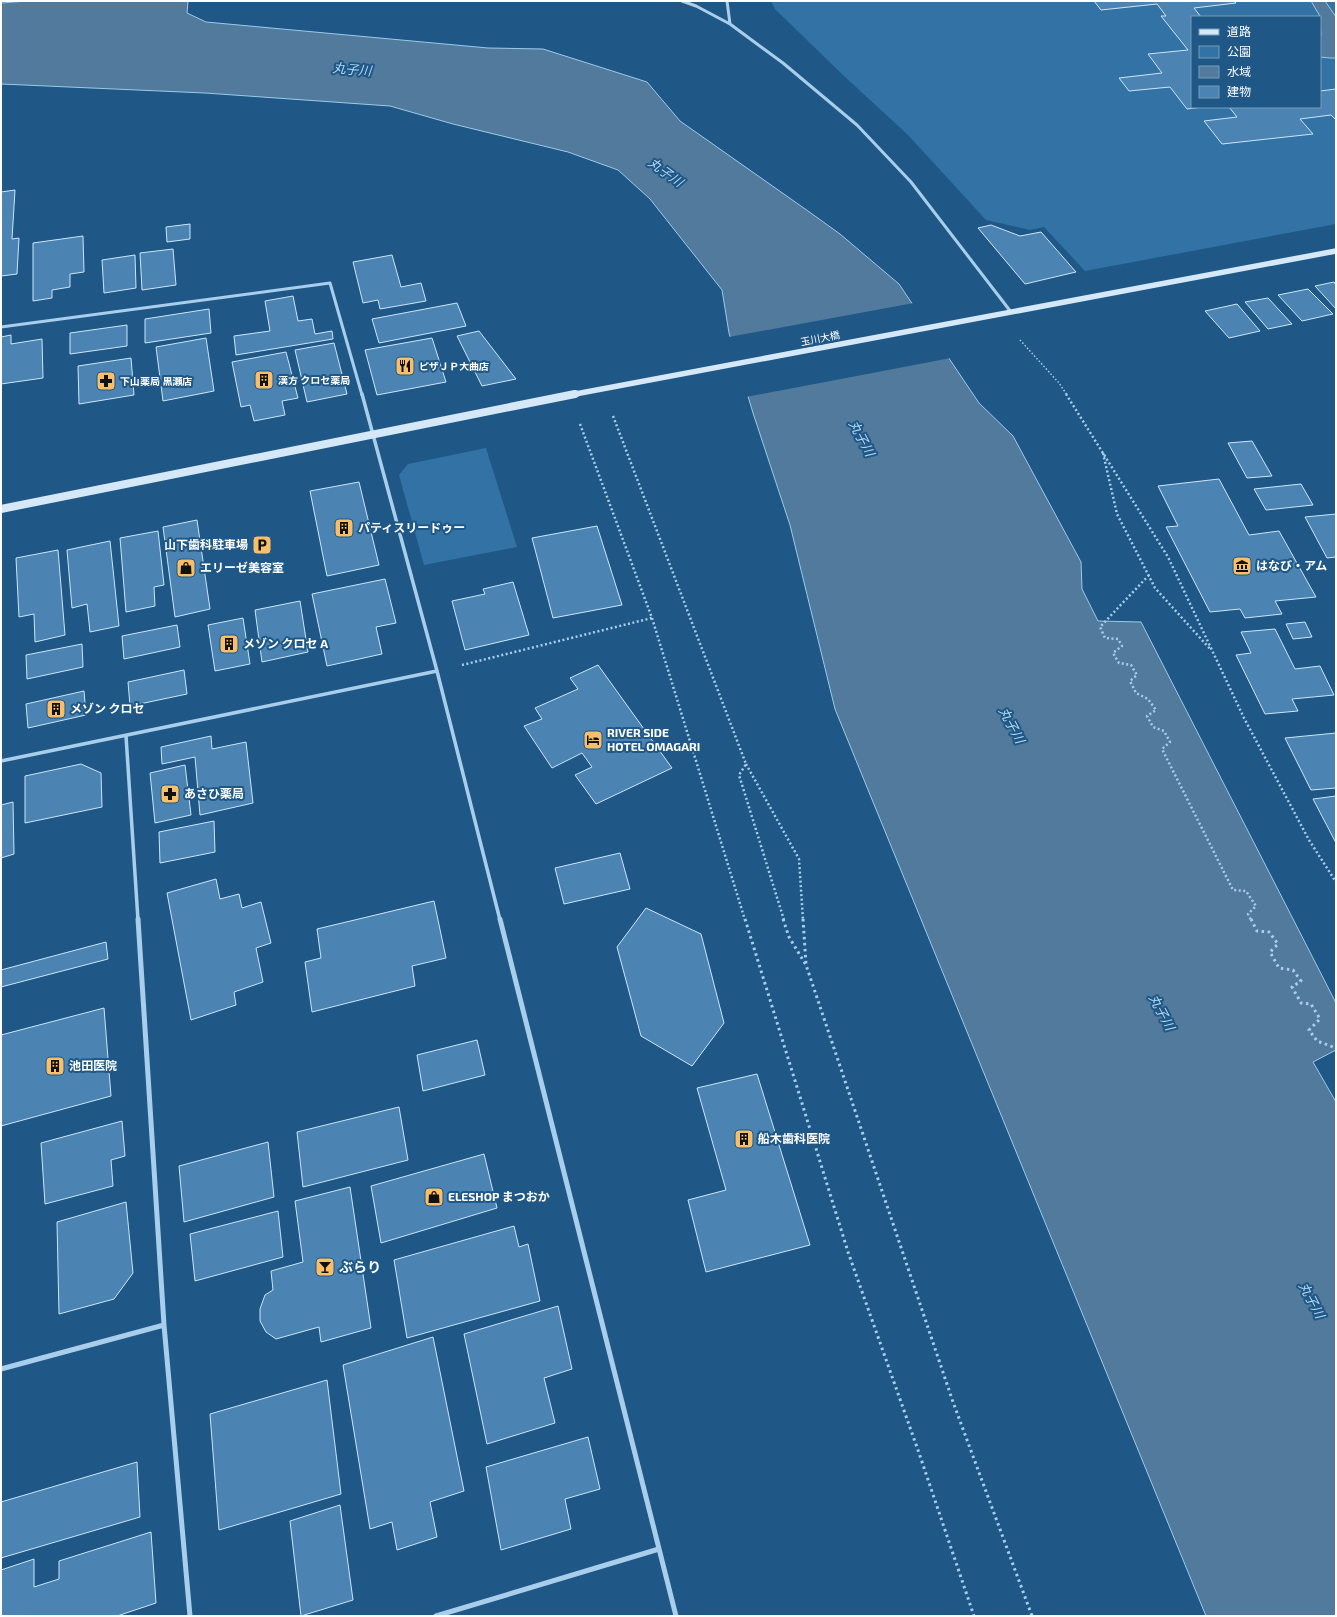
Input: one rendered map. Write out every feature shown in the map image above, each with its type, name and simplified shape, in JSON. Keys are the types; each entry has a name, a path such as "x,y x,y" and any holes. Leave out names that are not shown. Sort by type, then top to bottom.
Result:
{"street":[{"path":"682,1 696,6 730,24 784,63 857,125 911,182 1011,312"},
{"path":"727,1 730,24"},
{"name":"玉川大橋","path":"1,510 632,383 1336,252"},
{"path":"1,327 330,283 374,435 437,671 676,1616"},
{"path":"1,761 437,671"},
{"path":"126,736 164,1325 190,1616"},
{"path":"1,1369 164,1325"},
{"path":"436,1616 659,1549"}],"path":[{"path":"997,314 1059,383 1168,557 1244,718 1309,840 1336,882"},
{"path":"602,389 746,764 799,859 806,964"},
{"path":"570,395 652,618 848,1252 919,1453 974,1616"},
{"path":"1102,450 1117,514 1155,588 1214,654"},
{"path":"1149,575 1100,627 1105,638 1118,639 1122,646 1114,653 1119,663 1131,665 1137,675 1130,681 1136,693 1148,699 1156,710 1147,716 1153,727 1164,731 1170,742 1162,749 1233,890 1246,891 1256,906 1248,914 1257,931 1269,932 1278,944 1270,952 1279,968 1293,970 1301,981 1292,987 1301,1003 1310,1004 1320,1019 1309,1030 1317,1041 1336,1048"},
{"path":"437,671 652,618"},
{"path":"746,764 739,775 789,937 806,964 953,1402 1032,1616"}],"green space":[{"path":"771,1 1336,1 1336,224 1085,271 1044,227 1030,230 986,220 908,135 775,9"},
{"path":"486,448 517,547 424,565 399,475 408,464"}],"water":[{"name":"丸子川","path":"27,1 188,1 187,13 206,22 488,48 543,49 647,82 680,121 840,234 899,284 979,403 1013,436 1081,562 1082,589 1098,621 1141,622 1336,1003 1336,1050 1313,1062 1336,1102 1336,1616 1206,1616 835,709 790,525 753,413 729,333 722,290 650,199 618,170 568,152 453,124 390,106 205,93 1,84 1,3"},
{"path":"1311,1 1325,1 1336,17 1336,58 1321,57 1320,16"}],"pier":[{"path":"914,303 951,358 746,397 729,337"}],"building":[{"path":"1094,1 1234,1 1236,3 1194,8 1200,16 1191,16 1191,108 1195,108 1187,109 1170,87 1129,91 1119,78 1162,73 1148,54 1188,50 1161,16 1166,16 1157,4 1101,10"},
{"path":"1336,89 1336,120 1331,115 1300,119 1313,134 1222,144 1204,121 1237,117 1230,108 1321,108 1321,91"},
{"path":"15,190 12,239 19,238 17,274 1,276 1,192"},
{"path":"190,224 190,239 167,242 166,227"},
{"path":"991,225 1020,236 1041,232 1076,272 1025,284 978,228"},
{"path":"83,236 84,272 70,274 70,287 52,290 52,298 33,301 33,243"},
{"path":"173,249 176,285 142,290 140,253"},
{"path":"135,255 136,288 104,293 102,260"},
{"path":"392,255 401,287 421,283 426,301 380,309 378,300 363,303 353,262"},
{"path":"1334,282 1336,285 1336,309 1315,286"},
{"path":"1308,289 1333,314 1302,321 1278,295"},
{"path":"293,296 298,321 312,319 315,334 332,331 333,339 236,355 234,336 270,331 265,301"},
{"path":"1268,298 1292,324 1268,329 1245,302"},
{"path":"457,303 466,326 379,343 372,319"},
{"path":"1237,304 1260,331 1229,338 1205,311"},
{"path":"209,309 211,333 145,343 145,319"},
{"path":"127,325 127,346 70,354 70,333"},
{"path":"479,331 516,379 482,386 457,336"},
{"path":"11,335 11,344 42,339 43,378 1,384 1,337"},
{"path":"206,338 214,391 163,401 156,347"},
{"name":"ピザＪＰ大曲店","path":"432,338 446,382 377,395 365,350"},
{"name":"漢方 クロセ薬局","path":"334,343 347,394 307,402 295,350"},
{"name":"漢方 クロセ薬局","path":"286,352 298,398 282,401 285,415 254,421 250,405 241,407 232,362"},
{"name":"下山薬局 黒瀬店","path":"131,358 134,395 79,404 78,366"},
{"path":"1252,441 1272,476 1247,478 1228,443"},
{"name":"はなび・アム","path":"1219,479 1249,535 1279,531 1316,597 1275,601 1282,614 1245,618 1240,609 1210,612 1166,527 1178,526 1158,486"},
{"name":"パティスリードゥー","path":"359,482 379,565 327,576 310,491"},
{"path":"1301,484 1313,505 1266,510 1254,489"},
{"path":"1336,514 1336,557 1327,558 1305,517"},
{"name":"エリーゼ美容室","path":"197,520 210,609 175,617 163,527"},
{"path":"597,526 622,605 553,618 532,538"},
{"path":"158,531 164,585 154,587 155,606 126,612 120,538"},
{"path":"110,541 119,626 90,632 87,604 72,608 67,550"},
{"path":"58,550 65,635 35,642 34,614 19,617 16,558"},
{"path":"385,579 396,623 376,627 382,654 327,666 312,594"},
{"path":"513,582 529,635 465,650 452,601 485,594 483,589"},
{"path":"300,601 308,652 262,662 255,610"},
{"name":"メゾン クロセ A","path":"243,618 250,664 215,671 208,625"},
{"path":"1305,622 1312,637 1293,639 1286,624"},
{"path":"177,625 180,647 124,659 122,636"},
{"path":"1275,629 1295,669 1320,666 1334,695 1292,699 1298,711 1265,714 1236,655 1251,653 1241,632"},
{"name":"メゾン クロセ","path":"82,644 83,667 27,679 26,655"},
{"name":"RIVER SIDE HOTEL OMAGARI","path":"598,665 672,768 596,804 575,775 592,767 582,753 552,768 524,726 542,719 535,708 578,689 570,678"},
{"name":"メゾン クロセ","path":"184,670 187,694 130,706 128,682"},
{"name":"メゾン クロセ","path":"84,691 86,715 28,728 26,704"},
{"path":"1336,733 1336,788 1311,790 1285,738"},
{"path":"211,736 212,749 246,742 253,803 200,815 195,757 162,764 161,747"},
{"path":"81,764 101,773 102,807 25,823 25,776"},
{"name":"あさひ薬局","path":"185,765 191,815 155,823 150,773"},
{"path":"1336,796 1336,843 1313,799"},
{"path":"13,802 14,854 1,858 1,805"},
{"path":"214,821 215,852 160,863 159,832"},
{"path":"620,853 630,889 564,904 555,868"},
{"path":"216,879 220,899 239,894 242,908 261,902 271,943 256,948 263,982 234,992 236,1005 191,1020 167,893"},
{"path":"434,901 446,958 412,966 415,986 312,1012 305,962 321,958 317,929"},
{"path":"646,908 701,934 724,1023 692,1066 641,1036 617,947"},
{"path":"106,942 108,959 1,987 1,970"},
{"name":"池田医院","path":"104,1008 111,1096 1,1126 1,1035"},
{"path":"477,1040 485,1075 423,1091 417,1055"},
{"name":"船木歯科医院","path":"757,1074 810,1245 706,1272 688,1200 726,1190 697,1088"},
{"path":"399,1107 408,1160 303,1187 297,1132"},
{"path":"122,1121 125,1156 111,1160 113,1186 45,1204 41,1143"},
{"path":"268,1142 274,1197 184,1222 179,1166"},
{"name":"ELESHOP まつおか","path":"484,1154 497,1208 381,1243 371,1186"},
{"name":"ぶらり","path":"350,1187 371,1328 321,1342 319,1327 276,1339 266,1332 260,1321 260,1309 265,1295 273,1290 271,1271 303,1262 295,1201"},
{"path":"126,1202 133,1273 114,1299 59,1314 57,1222"},
{"path":"278,1211 283,1257 195,1281 190,1234"},
{"path":"514,1226 519,1247 528,1244 540,1301 407,1338 394,1260"},
{"path":"558,1306 572,1369 544,1378 555,1423 487,1444 464,1334"},
{"path":"433,1337 464,1491 430,1502 437,1537 397,1550 392,1522 370,1529 343,1365"},
{"path":"327,1380 341,1494 219,1530 210,1414"},
{"path":"588,1437 600,1489 565,1499 571,1529 501,1550 486,1467"},
{"path":"137,1462 140,1517 1,1558 1,1502"},
{"path":"340,1505 353,1600 301,1616 290,1521"},
{"path":"151,1532 156,1603 117,1616 1,1616 1,1570 34,1559 34,1587 59,1579 59,1561"}],"place":[{"name":"ピザＪＰ大曲店","path":"405,366"},
{"name":"漢方 クロセ薬局","path":"264,380"},
{"name":"下山薬局 黒瀬店","path":"106,381"},
{"name":"パティスリードゥー","path":"344,528"},
{"name":"山下歯科駐車場","path":"262,545"},
{"name":"はなび・アム","path":"1242,566"},
{"name":"エリーゼ美容室","path":"186,568"},
{"name":"メゾン クロセ A","path":"229,644"},
{"name":"メゾン クロセ","path":"56,709"},
{"name":"RIVER SIDE HOTEL OMAGARI","path":"593,740"},
{"name":"あさひ薬局","path":"170,794"},
{"name":"池田医院","path":"55,1066"},
{"name":"船木歯科医院","path":"744,1139"},
{"name":"ELESHOP まつおか","path":"434,1197"},
{"name":"ぶらり","path":"325,1267"}]}
